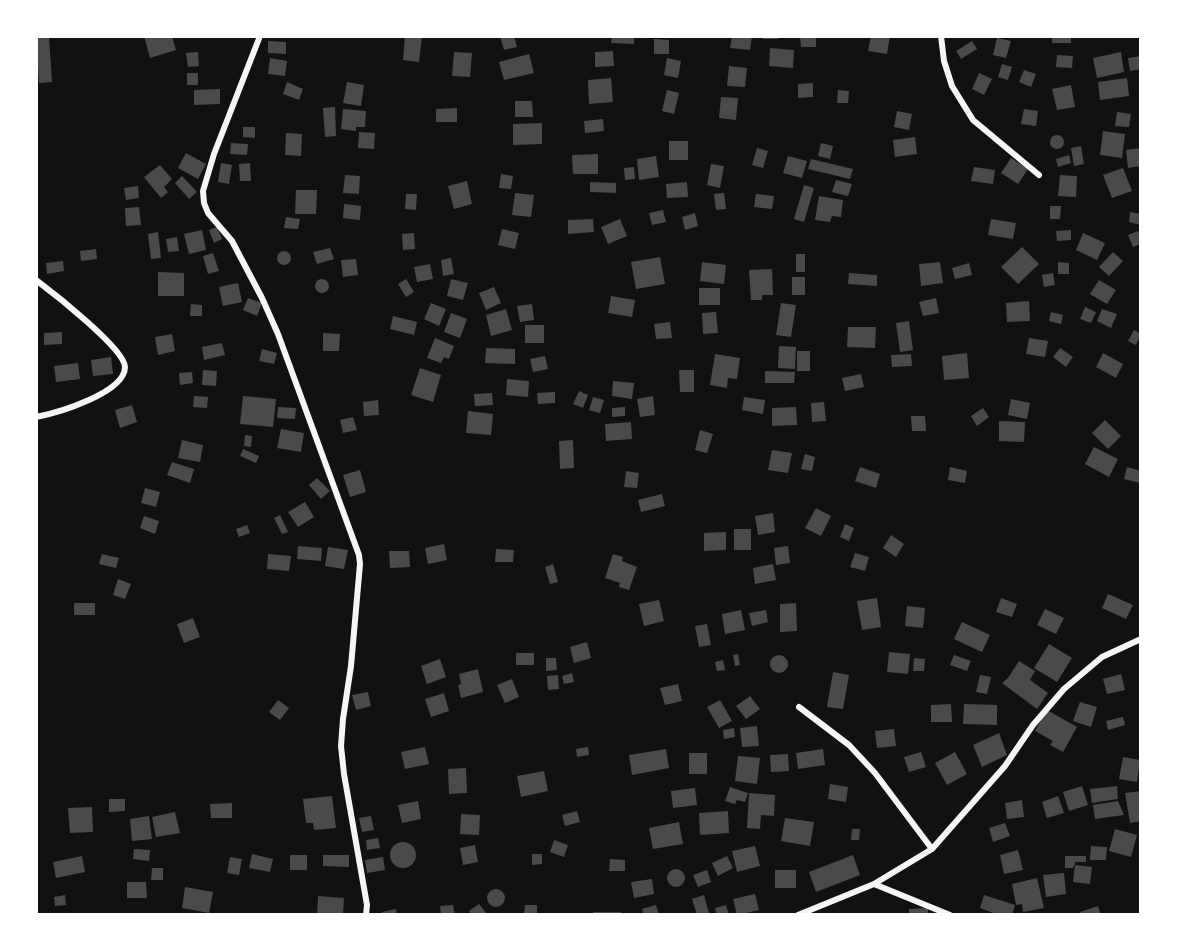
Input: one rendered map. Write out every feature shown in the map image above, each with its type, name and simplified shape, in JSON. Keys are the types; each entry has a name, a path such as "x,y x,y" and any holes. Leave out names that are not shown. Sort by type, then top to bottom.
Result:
{"street":[{"path":"260,36 214,154 204,191 204,203 208,213 232,241 278,334 359,555 351,666 341,746 367,905 366,915"},
{"path":"941,36 944,61 952,86 973,120 1039,175"},
{"path":"36,280 99,332 123,359 125,367 113,388 71,408 36,417"},
{"path":"798,915 874,884 932,849 1005,766 1033,725 1064,689 1102,657 1141,639"},
{"path":"799,707 849,745 876,773 932,849"},
{"path":"874,884 950,915"}],"building":[{"path":"36,36 49,36 52,82 39,83"},
{"path":"144,36 172,36 176,50 150,58"},
{"path":"405,36 422,37 419,62 403,60"},
{"path":"500,36 514,36 517,47 504,50"},
{"path":"612,36 634,36 634,44 611,43"},
{"path":"732,36 752,36 750,50 730,48"},
{"path":"762,36 777,36 778,39 762,39"},
{"path":"800,36 816,36 816,47 801,47"},
{"path":"871,36 890,36 887,54 868,51"},
{"path":"1052,36 1071,36 1071,43 1052,43"},
{"path":"997,38 1011,41 1006,58 993,55"},
{"path":"654,39 669,40 669,54 654,54"},
{"path":"268,41 286,42 286,54 268,53"},
{"path":"972,41 977,49 961,59 956,51"},
{"path":"770,48 794,50 793,68 769,66"},
{"path":"613,51 614,66 595,67 595,52"},
{"path":"198,52 199,66 188,67 186,53"},
{"path":"454,52 472,53 470,77 452,76"},
{"path":"1121,52 1124,72 1097,78 1093,58"},
{"path":"529,54 534,73 504,80 499,62"},
{"path":"1057,55 1073,56 1072,68 1056,67"},
{"path":"1141,56 1141,69 1130,71 1128,58"},
{"path":"270,58 287,61 285,76 268,74"},
{"path":"667,58 681,61 678,78 664,75"},
{"path":"1002,64 1012,67 1008,80 998,77"},
{"path":"729,66 747,68 745,87 727,86"},
{"path":"1024,70 1036,74 1031,87 1019,82"},
{"path":"187,73 198,73 198,85 187,85"},
{"path":"979,73 992,79 984,95 972,89"},
{"path":"611,78 613,102 589,104 588,80"},
{"path":"1127,78 1129,96 1100,100 1098,82"},
{"path":"287,82 303,89 299,100 283,94"},
{"path":"347,82 364,85 361,106 343,103"},
{"path":"813,83 813,97 798,98 798,84"},
{"path":"1071,85 1075,107 1057,110 1052,89"},
{"path":"220,89 220,104 194,105 194,90"},
{"path":"667,90 679,93 674,114 662,111"},
{"path":"838,90 849,91 848,103 837,103"},
{"path":"721,97 738,98 736,120 719,118"},
{"path":"515,101 532,101 533,117 515,117"},
{"path":"335,107 336,136 325,137 323,108"},
{"path":"457,108 457,122 436,122 436,109"},
{"path":"343,109 366,111 365,127 356,127 356,131 341,129"},
{"path":"1024,109 1038,111 1036,126 1021,124"},
{"path":"897,111 912,114 909,130 894,127"},
{"path":"1117,112 1131,114 1129,127 1115,126"},
{"path":"603,119 604,131 585,133 584,121"},
{"path":"542,123 542,144 513,145 513,124"},
{"path":"243,127 255,127 255,138 243,137"},
{"path":"1103,131 1125,134 1122,158 1100,155"},
{"path":"359,132 375,133 374,149 358,148"},
{"path":"286,133 302,134 301,156 285,155"},
{"path":"1054,135 1060,135 1064,142 1060,149 1054,149 1050,145 1050,139"},
{"path":"915,137 917,154 895,157 893,140"},
{"path":"669,141 688,141 688,160 669,160"},
{"path":"231,143 248,144 247,155 230,154"},
{"path":"821,143 833,146 830,159 818,156"},
{"path":"1081,146 1084,164 1074,166 1071,148"},
{"path":"757,148 768,151 763,168 752,165"},
{"path":"1141,148 1141,166 1128,168 1126,150"},
{"path":"186,153 206,164 198,179 178,168"},
{"path":"598,154 598,174 573,174 572,155"},
{"path":"1069,155 1071,163 1058,167 1056,159"},
{"path":"656,156 659,177 639,180 637,159"},
{"path":"788,156 807,161 802,178 783,173"},
{"path":"1011,158 1028,169 1018,184 1001,173"},
{"path":"811,159 853,169 850,179 808,169"},
{"path":"221,163 232,165 229,184 218,182"},
{"path":"250,163 251,181 240,181 239,164"},
{"path":"711,164 724,166 720,188 707,185"},
{"path":"160,165 172,179 164,187 168,192 161,198 144,177"},
{"path":"634,167 635,179 625,180 624,168"},
{"path":"974,167 995,170 993,184 971,181"},
{"path":"1123,168 1132,191 1112,198 1103,175"},
{"path":"501,174 513,176 511,189 499,188"},
{"path":"345,175 360,176 359,194 343,193"},
{"path":"1060,175 1077,176 1076,197 1058,196"},
{"path":"182,176 197,192 189,199 175,183"},
{"path":"836,180 852,184 848,196 832,192"},
{"path":"467,181 472,204 454,209 448,186"},
{"path":"590,182 616,183 616,193 590,192"},
{"path":"687,182 688,197 667,198 666,184"},
{"path":"804,185 814,188 804,222 794,219"},
{"path":"138,186 139,198 126,200 124,188"},
{"path":"296,190 317,190 316,214 295,214"},
{"path":"515,193 534,195 531,217 512,215"},
{"path":"724,193 726,209 716,210 714,194"},
{"path":"406,194 417,194 416,210 405,209"},
{"path":"756,194 774,196 772,209 754,207"},
{"path":"819,196 843,200 841,217 832,216 830,222 815,220"},
{"path":"344,204 361,206 360,220 343,218"},
{"path":"1050,206 1061,206 1060,219 1050,219"},
{"path":"139,207 141,225 126,226 125,208"},
{"path":"663,210 666,222 652,225 649,213"},
{"path":"1130,212 1141,214 1141,225 1129,222"},
{"path":"695,213 698,226 685,230 682,217"},
{"path":"286,217 300,219 298,229 284,228"},
{"path":"593,219 594,232 568,234 568,220"},
{"path":"620,219 627,236 608,244 601,227"},
{"path":"991,219 1016,223 1013,239 988,235"},
{"path":"217,227 222,239 214,243 209,230"},
{"path":"502,229 519,233 515,249 498,245"},
{"path":"202,230 206,250 189,254 184,234"},
{"path":"1071,230 1071,240 1057,241 1056,231"},
{"path":"1138,231 1141,244 1133,247 1128,235"},
{"path":"158,232 161,258 151,259 148,234"},
{"path":"414,233 415,249 403,250 402,234"},
{"path":"1083,233 1105,243 1097,260 1076,250"},
{"path":"177,237 179,251 168,252 166,239"},
{"path":"1022,247 1039,264 1018,284 1001,267"},
{"path":"330,248 334,259 317,264 313,252"},
{"path":"96,249 97,259 81,261 80,251"},
{"path":"281,251 287,251 291,258 287,265 281,265 277,261 277,255"},
{"path":"1113,252 1123,261 1109,276 1099,267"},
{"path":"213,253 219,271 208,274 203,256"},
{"path":"796,254 805,254 805,272 796,272"},
{"path":"660,257 665,284 636,289 631,262"},
{"path":"451,258 454,274 443,276 441,260"},
{"path":"356,259 358,275 343,277 341,260"},
{"path":"63,261 64,271 47,274 46,263"},
{"path":"702,262 726,265 724,284 700,281"},
{"path":"940,262 943,283 921,286 919,264"},
{"path":"1058,262 1069,263 1069,274 1058,274"},
{"path":"969,263 972,275 955,279 952,268"},
{"path":"430,264 433,279 417,282 414,267"},
{"path":"772,269 773,295 762,295 762,300 751,300 749,270"},
{"path":"158,272 184,273 184,296 158,296"},
{"path":"849,273 877,275 877,286 848,284"},
{"path":"1053,273 1055,285 1044,287 1042,275"},
{"path":"792,277 805,277 805,295 792,295"},
{"path":"319,279 325,279 329,286 325,293 319,293 315,289 315,283"},
{"path":"406,279 414,292 406,297 398,284"},
{"path":"451,279 468,283 463,300 447,296"},
{"path":"1099,280 1116,290 1107,304 1090,294"},
{"path":"238,283 242,302 223,306 219,287"},
{"path":"494,287 501,303 486,310 479,293"},
{"path":"699,288 720,288 720,305 699,305"},
{"path":"611,296 635,300 632,317 608,313"},
{"path":"248,298 262,303 257,316 243,310"},
{"path":"936,298 939,313 923,316 919,302"},
{"path":"1029,301 1030,321 1007,322 1006,303"},
{"path":"431,303 446,309 439,326 424,319"},
{"path":"781,303 796,305 791,337 776,335"},
{"path":"191,304 202,305 202,316 190,316"},
{"path":"532,304 534,320 520,322 517,306"},
{"path":"1085,307 1096,312 1091,323 1080,319"},
{"path":"506,309 512,330 491,336 486,315"},
{"path":"1102,309 1117,314 1111,328 1097,321"},
{"path":"716,312 718,333 703,334 702,313"},
{"path":"1051,312 1063,315 1061,324 1049,321"},
{"path":"451,313 467,319 460,338 444,332"},
{"path":"393,316 417,322 414,335 390,329"},
{"path":"909,321 913,350 900,352 896,323"},
{"path":"670,322 672,338 656,339 654,324"},
{"path":"525,325 544,325 544,343 525,343"},
{"path":"848,327 876,327 875,348 847,347"},
{"path":"1134,330 1141,334 1136,345 1128,341"},
{"path":"62,332 62,344 44,345 44,333"},
{"path":"323,333 340,334 339,351 323,351"},
{"path":"172,334 175,351 158,355 155,337"},
{"path":"435,338 454,346 449,359 444,357 441,363 427,358"},
{"path":"1029,338 1048,341 1045,357 1026,354"},
{"path":"222,343 225,355 204,360 202,347"},
{"path":"779,346 796,347 795,369 778,368"},
{"path":"486,348 515,349 515,364 485,363"},
{"path":"1060,348 1073,357 1066,367 1053,357"},
{"path":"262,349 277,353 274,364 259,361"},
{"path":"797,351 810,351 810,371 797,371"},
{"path":"967,353 969,378 944,380 942,356"},
{"path":"1103,353 1123,364 1116,378 1096,367"},
{"path":"715,354 740,358 737,379 728,378 727,388 710,385"},
{"path":"911,354 912,366 892,367 891,355"},
{"path":"545,356 548,369 533,372 530,359"},
{"path":"111,357 113,374 93,376 91,360"},
{"path":"78,363 80,379 56,382 54,366"},
{"path":"420,368 441,375 433,402 411,395"},
{"path":"203,370 217,371 216,386 202,385"},
{"path":"679,370 694,370 694,392 680,392"},
{"path":"765,371 795,372 794,383 765,383"},
{"path":"192,372 193,383 180,385 179,373"},
{"path":"861,374 864,387 845,391 842,378"},
{"path":"507,379 529,381 528,397 506,395"},
{"path":"613,381 634,383 632,399 612,396"},
{"path":"579,391 588,395 583,408 573,404"},
{"path":"555,392 555,403 538,404 537,393"},
{"path":"492,393 493,405 475,406 474,394"},
{"path":"194,396 208,397 207,408 193,407"},
{"path":"243,396 276,399 273,427 240,424"},
{"path":"653,396 655,415 640,417 637,399"},
{"path":"593,397 604,400 600,413 589,410"},
{"path":"744,397 765,400 763,414 742,410"},
{"path":"1011,399 1030,403 1027,419 1008,415"},
{"path":"378,400 379,415 364,416 363,402"},
{"path":"824,402 826,421 812,422 811,403"},
{"path":"132,405 137,422 120,428 115,410"},
{"path":"278,407 296,408 295,419 277,418"},
{"path":"625,407 625,416 612,417 612,408"},
{"path":"796,407 797,425 772,426 772,408"},
{"path":"983,408 989,417 977,426 971,416"},
{"path":"468,411 493,414 491,435 466,433"},
{"path":"911,416 925,416 926,431 912,431"},
{"path":"353,417 357,430 343,433 340,420"},
{"path":"1105,420 1121,436 1108,449 1092,433"},
{"path":"999,421 1025,422 1024,442 999,441"},
{"path":"631,422 632,439 606,441 605,424"},
{"path":"281,429 304,433 301,452 277,448"},
{"path":"700,430 713,434 707,453 695,450"},
{"path":"245,435 252,436 251,447 244,446"},
{"path":"182,440 203,445 200,462 178,458"},
{"path":"573,440 574,468 560,469 559,441"},
{"path":"1094,447 1118,459 1109,477 1085,464"},
{"path":"243,449 259,456 256,463 240,456"},
{"path":"772,450 792,453 788,473 768,470"},
{"path":"805,454 815,457 812,471 801,469"},
{"path":"172,462 194,469 190,483 167,475"},
{"path":"860,467 880,474 876,488 855,481"},
{"path":"950,467 967,471 965,483 948,480"},
{"path":"1127,467 1141,471 1140,483 1124,479"},
{"path":"360,470 366,492 350,497 343,475"},
{"path":"626,471 639,473 637,488 624,487"},
{"path":"317,478 330,491 321,499 309,485"},
{"path":"145,488 160,492 156,507 141,503"},
{"path":"662,494 665,506 641,512 638,500"},
{"path":"305,502 314,517 298,527 288,512"},
{"path":"816,508 831,516 821,536 805,528"},
{"path":"773,513 775,532 758,535 755,516"},
{"path":"280,515 288,532 282,534 274,518"},
{"path":"144,516 159,521 155,534 140,528"},
{"path":"845,524 854,528 849,541 840,537"},
{"path":"247,525 250,533 239,537 236,529"},
{"path":"734,529 751,529 751,550 734,550"},
{"path":"726,532 726,550 704,551 704,533"},
{"path":"891,535 904,544 896,557 883,548"},
{"path":"444,544 447,560 428,564 425,548"},
{"path":"298,546 322,548 321,561 297,559"},
{"path":"788,546 790,563 776,565 774,548"},
{"path":"328,547 348,550 344,569 325,566"},
{"path":"496,549 514,550 513,562 495,562"},
{"path":"389,551 409,551 410,567 390,568"},
{"path":"855,553 869,557 865,571 850,567"},
{"path":"102,554 119,558 116,568 99,564"},
{"path":"268,554 291,556 289,571 267,569"},
{"path":"613,554 623,557 622,561 637,567 629,590 619,587 620,583 605,578"},
{"path":"553,564 558,582 550,584 545,567"},
{"path":"773,564 776,580 755,584 753,568"},
{"path":"118,579 131,584 125,599 113,595"},
{"path":"1108,594 1133,605 1126,619 1102,608"},
{"path":"877,598 881,627 862,630 857,601"},
{"path":"1001,598 1017,604 1012,617 996,612"},
{"path":"659,600 664,621 644,626 639,604"},
{"path":"74,603 95,603 95,615 74,615"},
{"path":"796,603 797,631 780,632 780,604"},
{"path":"907,606 925,608 923,628 905,626"},
{"path":"1045,609 1064,618 1056,634 1037,625"},
{"path":"741,610 745,630 725,634 722,614"},
{"path":"766,610 768,622 752,626 749,613"},
{"path":"193,618 200,637 184,643 177,624"},
{"path":"962,622 990,635 982,652 954,639"},
{"path":"707,624 711,645 699,647 695,626"},
{"path":"587,642 591,658 574,663 570,647"},
{"path":"1049,644 1072,658 1057,682 1034,668"},
{"path":"889,652 910,654 908,674 887,672"},
{"path":"516,653 534,653 534,665 516,665"},
{"path":"738,654 740,665 735,666 733,655"},
{"path":"779,655 785,658 788,664 785,670 779,673 773,670 770,664 773,658"},
{"path":"954,655 971,661 967,671 950,665"},
{"path":"546,658 556,658 557,670 546,671"},
{"path":"914,658 925,659 924,671 913,671"},
{"path":"440,659 446,677 427,684 421,666"},
{"path":"723,660 725,670 717,671 715,662"},
{"path":"1019,661 1035,671 1030,680 1048,693 1037,709 1002,683"},
{"path":"478,669 483,692 461,698 458,685 461,684 459,674"},
{"path":"833,672 849,675 843,709 827,707"},
{"path":"572,673 574,682 564,684 562,676"},
{"path":"1121,674 1125,690 1107,694 1103,679"},
{"path":"558,675 559,689 548,690 547,676"},
{"path":"980,675 991,677 987,694 976,692"},
{"path":"512,679 519,697 505,703 497,685"},
{"path":"678,684 682,701 665,705 660,688"},
{"path":"368,692 371,706 356,710 352,695"},
{"path":"444,693 449,711 431,717 425,699"},
{"path":"750,696 760,709 746,719 736,706"},
{"path":"278,700 289,708 280,720 269,712"},
{"path":"720,700 732,721 719,728 707,707"},
{"path":"1080,702 1097,707 1091,727 1073,721"},
{"path":"951,704 952,722 931,722 931,705"},
{"path":"964,704 997,705 997,725 963,724"},
{"path":"1047,710 1077,727 1063,752 1050,745 1053,741 1035,731"},
{"path":"1123,717 1125,725 1108,730 1106,721"},
{"path":"757,726 759,746 742,747 740,728"},
{"path":"734,728 735,737 724,739 723,730"},
{"path":"894,729 896,746 877,748 875,731"},
{"path":"999,733 1007,755 982,767 973,745"},
{"path":"425,747 429,764 405,769 401,752"},
{"path":"588,747 589,755 577,757 576,749"},
{"path":"666,749 669,768 632,775 629,755"},
{"path":"823,749 825,765 798,769 796,753"},
{"path":"921,752 926,767 909,772 904,757"},
{"path":"955,752 967,774 947,785 935,763"},
{"path":"689,753 707,753 707,774 689,774"},
{"path":"788,754 789,771 771,772 770,755"},
{"path":"738,756 760,758 757,784 735,781"},
{"path":"1123,757 1140,760 1137,782 1119,779"},
{"path":"466,768 467,793 449,794 448,769"},
{"path":"544,771 548,791 521,797 517,776"},
{"path":"830,784 848,787 846,802 828,799"},
{"path":"1082,786 1088,805 1069,811 1063,792"},
{"path":"1117,786 1118,799 1092,803 1090,789"},
{"path":"730,787 748,793 745,802 737,800 735,804 725,801"},
{"path":"695,788 697,805 673,808 671,791"},
{"path":"1141,791 1141,821 1130,823 1125,793"},
{"path":"749,793 775,795 774,816 761,815 760,829 747,828"},
{"path":"332,796 336,828 314,830 313,823 306,823 303,799"},
{"path":"1058,796 1064,813 1047,818 1042,802"},
{"path":"109,799 125,799 125,811 109,812"},
{"path":"1022,800 1024,817 1007,819 1005,803"},
{"path":"418,801 421,819 402,823 398,805"},
{"path":"1118,801 1124,815 1095,819 1093,805"},
{"path":"232,803 232,818 211,818 210,804"},
{"path":"92,807 93,832 70,833 68,808"},
{"path":"577,811 580,822 565,826 562,815"},
{"path":"728,811 729,833 700,835 699,813"},
{"path":"175,812 180,833 156,837 152,817"},
{"path":"461,814 480,815 479,835 460,834"},
{"path":"149,816 152,839 132,841 130,819"},
{"path":"371,816 374,830 362,832 359,818"},
{"path":"785,818 814,822 810,846 781,841"},
{"path":"679,822 683,844 653,849 649,828"},
{"path":"1005,823 1010,836 993,842 989,828"},
{"path":"852,829 860,829 859,840 851,840"},
{"path":"1115,829 1137,835 1131,857 1109,851"},
{"path":"378,838 380,848 367,850 366,840"},
{"path":"554,840 568,845 564,857 550,852"},
{"path":"403,842 412,846 416,855 412,864 403,868 394,864 390,855 394,846"},
{"path":"475,845 478,862 463,865 460,848"},
{"path":"755,846 760,866 737,872 732,851"},
{"path":"1091,846 1107,847 1106,860 1090,860"},
{"path":"134,849 150,850 149,861 133,859"},
{"path":"1018,850 1023,870 1004,874 1000,855"},
{"path":"252,854 273,859 270,872 249,868"},
{"path":"532,854 542,854 542,864 532,865"},
{"path":"290,855 307,855 307,870 290,870"},
{"path":"323,855 349,855 349,867 323,866"},
{"path":"853,855 860,875 816,892 809,872"},
{"path":"82,856 85,872 56,878 53,862"},
{"path":"727,856 733,868 718,876 712,863"},
{"path":"1065,856 1086,856 1086,862 1076,862 1073,868 1065,868"},
{"path":"230,857 242,859 239,875 227,873"},
{"path":"383,857 385,870 367,873 365,860"},
{"path":"610,859 625,860 625,871 609,871"},
{"path":"1075,865 1092,867 1090,884 1073,882"},
{"path":"152,868 163,868 163,880 151,880"},
{"path":"676,869 682,872 685,878 682,884 676,887 670,884 667,878 670,872"},
{"path":"707,870 711,882 698,887 693,875"},
{"path":"775,870 796,870 796,888 775,888"},
{"path":"1064,873 1066,894 1046,897 1043,875"},
{"path":"1037,878 1044,908 1023,912 1022,904 1016,905 1012,884"},
{"path":"652,879 654,894 634,898 631,882"},
{"path":"127,882 146,882 147,898 127,898"},
{"path":"185,887 213,892 209,913 182,908"},
{"path":"496,889 502,892 505,898 502,904 496,907 490,904 487,898 490,892"},
{"path":"755,894 759,910 737,915 733,899"},
{"path":"65,895 66,905 55,906 54,897"},
{"path":"704,895 709,913 697,915 692,899"},
{"path":"984,895 1015,905 1012,915 999,915 980,908"},
{"path":"318,896 344,898 343,915 317,915"},
{"path":"479,904 487,914 472,915 469,911"},
{"path":"453,905 455,915 441,915 440,906"},
{"path":"525,905 537,905 537,915 524,915"},
{"path":"656,905 659,915 644,915 642,909"},
{"path":"726,905 729,915 717,915 715,908"},
{"path":"1098,906 1101,915 1080,915 1080,912"},
{"path":"928,908 928,915 909,915 909,909"},
{"path":"396,909 397,915 383,915 382,912"},
{"path":"593,912 621,912 621,915 593,915"}]}
